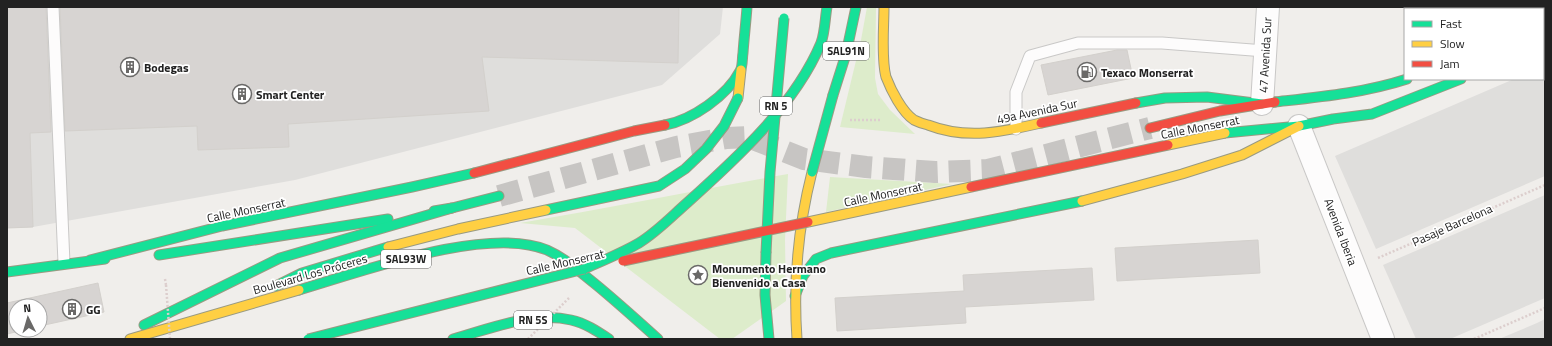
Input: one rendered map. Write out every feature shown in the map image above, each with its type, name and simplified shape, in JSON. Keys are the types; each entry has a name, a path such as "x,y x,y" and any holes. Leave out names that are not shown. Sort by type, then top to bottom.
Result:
{"main road":[{"path":"234,309 266,290 302,273 458,228 659,186 680,174 701,156 719,134 730,117 738,98 747,7"},
{"name":"RN 5","path":"769,339 766,295 769,194 785,7"},
{"path":"584,269 639,243 661,226 705,187 760,133 803,78 814,58 822,41 827,7"},
{"name":"SAL91N","path":"795,296 799,237 806,194 833,95 846,54 856,7"},
{"name":"49a Avenida Sur","path":"884,7 886,76 901,106 914,120 944,131 978,134 1001,132 1120,106 1165,98 1207,97 1262,104"},
{"name":"Calle Monserrat","path":"90,260 222,226 412,188 634,131 672,124 692,115 712,103 728,87 741,70"},
{"name":"Calle Monserrat","path":"1150,128 1262,104 1323,97 1386,86 1404,80"},
{"name":"Calle Monserrat","path":"308,339 584,269 1225,133 1299,126 1333,119 1372,114 1458,80"},
{"path":"797,339 795,296 803,276 816,259 831,252 1076,203 1182,174 1242,155 1299,126"},
{"name":"Calle Monserrat","path":"7,272 64,263 145,256 201,249 452,208 499,196"},
{"path":"126,337 280,258 452,208"},
{"name":"Boulevard Los Próceres","path":"126,337 185,324 421,254 478,243 519,242 541,247 576,268 618,302 658,339"},
{"name":"RN 5S","path":"454,339 540,318 566,319 594,328 609,339"}],"street":[{"name":"47 Avenida Sur","path":"1262,104 1268,7"},
{"name":"Avenida Iberia","path":"1299,126 1383,339"}],"lane":[{"path":"53,7 64,263"},
{"path":"1016,129 1016,92 1030,56 1078,43 1162,43 1265,51"}],"path":[{"path":"842,120 914,120"},
{"name":"Pasaje Barcelona","path":"1373,260 1545,185"},
{"path":"166,284 170,339"},
{"path":"1474,339 1545,308"}],"shaded area":[{"path":"7,7 723,7 720,34 662,85 295,180 33,227 7,228"},
{"path":"1544,66 1545,176 1376,249 1335,156 1512,80 1544,80"},
{"path":"1545,195 1545,298 1450,339 1416,339 1383,265"},
{"path":"1545,319 1545,339 1499,339 1537,323"}],"green space":[{"path":"867,7 876,7 875,78 878,94 890,110 915,134 840,127 861,40"},
{"path":"788,174 785,240 786,301 732,339 720,339 575,228 520,223 587,211"},
{"path":"830,177 952,184 826,212"}],"building":[{"path":"7,7 46,7 51,132 30,133 33,227 7,228"},
{"path":"60,7 679,7 678,63 482,57 489,111 288,124 289,147 198,150 197,126 65,131"},
{"name":"Texaco Monserrat","path":"1117,50 1127,50 1133,78 1048,95 1041,65"},
{"path":"1258,240 1260,273 1117,281 1115,248"},
{"path":"1092,268 1094,300 965,307 966,323 837,331 835,298 964,291 963,275"},
{"name":"GG","path":"98,283 104,312 48,324 48,298 30,298"},
{"name":"GG","path":"7,303 8,303 7,334"}],"tunnel":[{"path":"499,196 676,147 727,138 748,137 804,159 866,167 935,172 988,170 1150,128"}],"traffic: fast":[{"path":"665,125 686,118 708,106 718,98 734,80 742,67 747,7"},
{"path":"584,269 626,250 652,234 745,149 780,109 810,66 821,43 827,7"},
{"path":"833,95 846,54 856,7"},
{"path":"766,253 770,172 784,18"},
{"path":"1275,102 1358,91 1404,80"},
{"path":"1225,133 1299,126 1333,119 1372,114 1458,80"},
{"path":"812,172 833,95"},
{"path":"1136,103 1165,98 1207,97 1262,104"},
{"path":"546,210 659,186 685,169 706,149 724,126 738,98"},
{"path":"90,260 222,226 474,173"},
{"path":"434,211 499,196"},
{"path":"795,296 803,276 816,259 831,253 1082,201"},
{"path":"144,325 280,258 452,208"},
{"path":"159,255 388,219"},
{"path":"299,290 424,254 459,247 492,243 522,244 547,250 566,261 658,339"},
{"path":"276,286 302,273 388,247"},
{"path":"766,253 765,295 769,339"},
{"path":"7,272 105,259"},
{"path":"308,339 584,269"},
{"path":"453,339 511,322 541,318 556,318 576,321 609,339"}],"traffic: slow":[{"path":"884,7 884,70 894,94 901,106 914,120 942,130 971,133 998,132 1041,123"},
{"path":"738,98 741,70"},
{"path":"1082,201 1182,174 1242,155 1299,126"},
{"path":"1168,145 1225,133"},
{"path":"797,339 796,276 803,213 812,172"},
{"path":"808,222 971,187"},
{"path":"388,247 458,229 546,210"},
{"path":"130,339 299,290"}],"traffic: jam":[{"path":"1150,128 1220,111 1275,102"},
{"path":"1041,123 1136,103"},
{"path":"474,173 634,131 665,125"},
{"path":"971,187 1168,145"},
{"path":"623,261 808,222"}],"place":[{"name":"Bodegas","path":"130,67"},
{"name":"Texaco Monserrat","path":"1087,72"},
{"name":"Smart Center","path":"242,94"},
{"name":"Monumento Hermano Bienvenido a Casa","path":"698,275"},
{"name":"GG","path":"72,309"}]}
